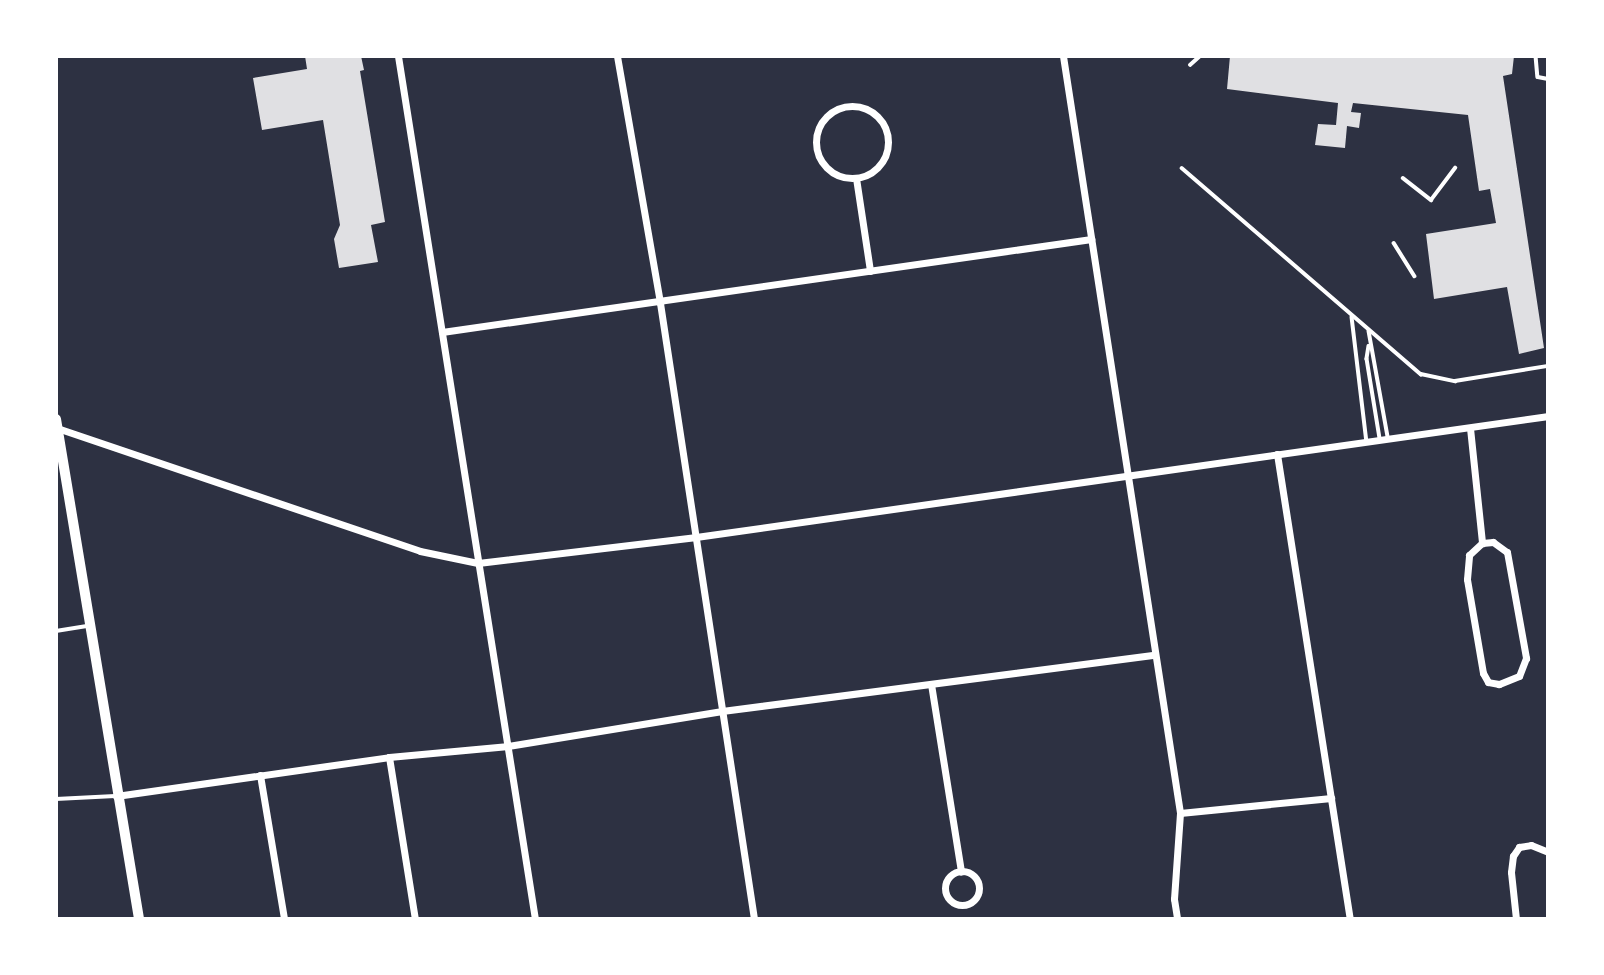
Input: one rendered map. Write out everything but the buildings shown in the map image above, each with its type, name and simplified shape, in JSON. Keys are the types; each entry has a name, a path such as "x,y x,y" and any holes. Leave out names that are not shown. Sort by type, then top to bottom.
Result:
{"main road":[{"path":"57,423 115,796 139,919"}],"street":[{"path":"398,56 535,919"},
{"path":"617,56 660,303 754,919"},
{"path":"1063,56 1125,477 1180,813 1174,899 1177,919"},
{"path":"855,105 877,115 888,135 885,159 868,175 856,178 833,172 818,154 818,130 832,111 855,105"},
{"path":"856,178 870,271"},
{"path":"442,332 660,303 1091,239"},
{"path":"57,423 420,551 478,563 695,537 1548,416"},
{"path":"1470,428 1482,543"},
{"path":"1277,454 1350,919"},
{"path":"1493,542 1507,552 1526,658 1519,676 1499,684 1488,682 1483,673 1467,579 1469,555 1482,543 1493,542"},
{"path":"115,796 388,757 508,746 722,711 1154,655"},
{"path":"931,684 961,872"},
{"path":"388,757 415,919"},
{"path":"260,775 284,919"},
{"path":"1180,813 1331,798"},
{"path":"1516,919 1513,856 1519,847 1531,845 1548,852"},
{"path":"961,872 969,873 979,887 972,902 964,905 946,895 951,876 961,872"}],"lane":[{"path":"1190,65 1200,56"},
{"path":"1536,56 1538,77 1548,79"},
{"path":"1182,168 1415,370 1437,380 1548,366"},
{"path":"1404,178 1431,200 1455,168"},
{"path":"1394,243 1415,276"},
{"path":"1352,317 1367,442"},
{"path":"1368,331 1384,440"},
{"path":"1369,343 1367,359 1384,440"},
{"path":"56,631 87,626"},
{"path":"56,799 115,796"}]}
